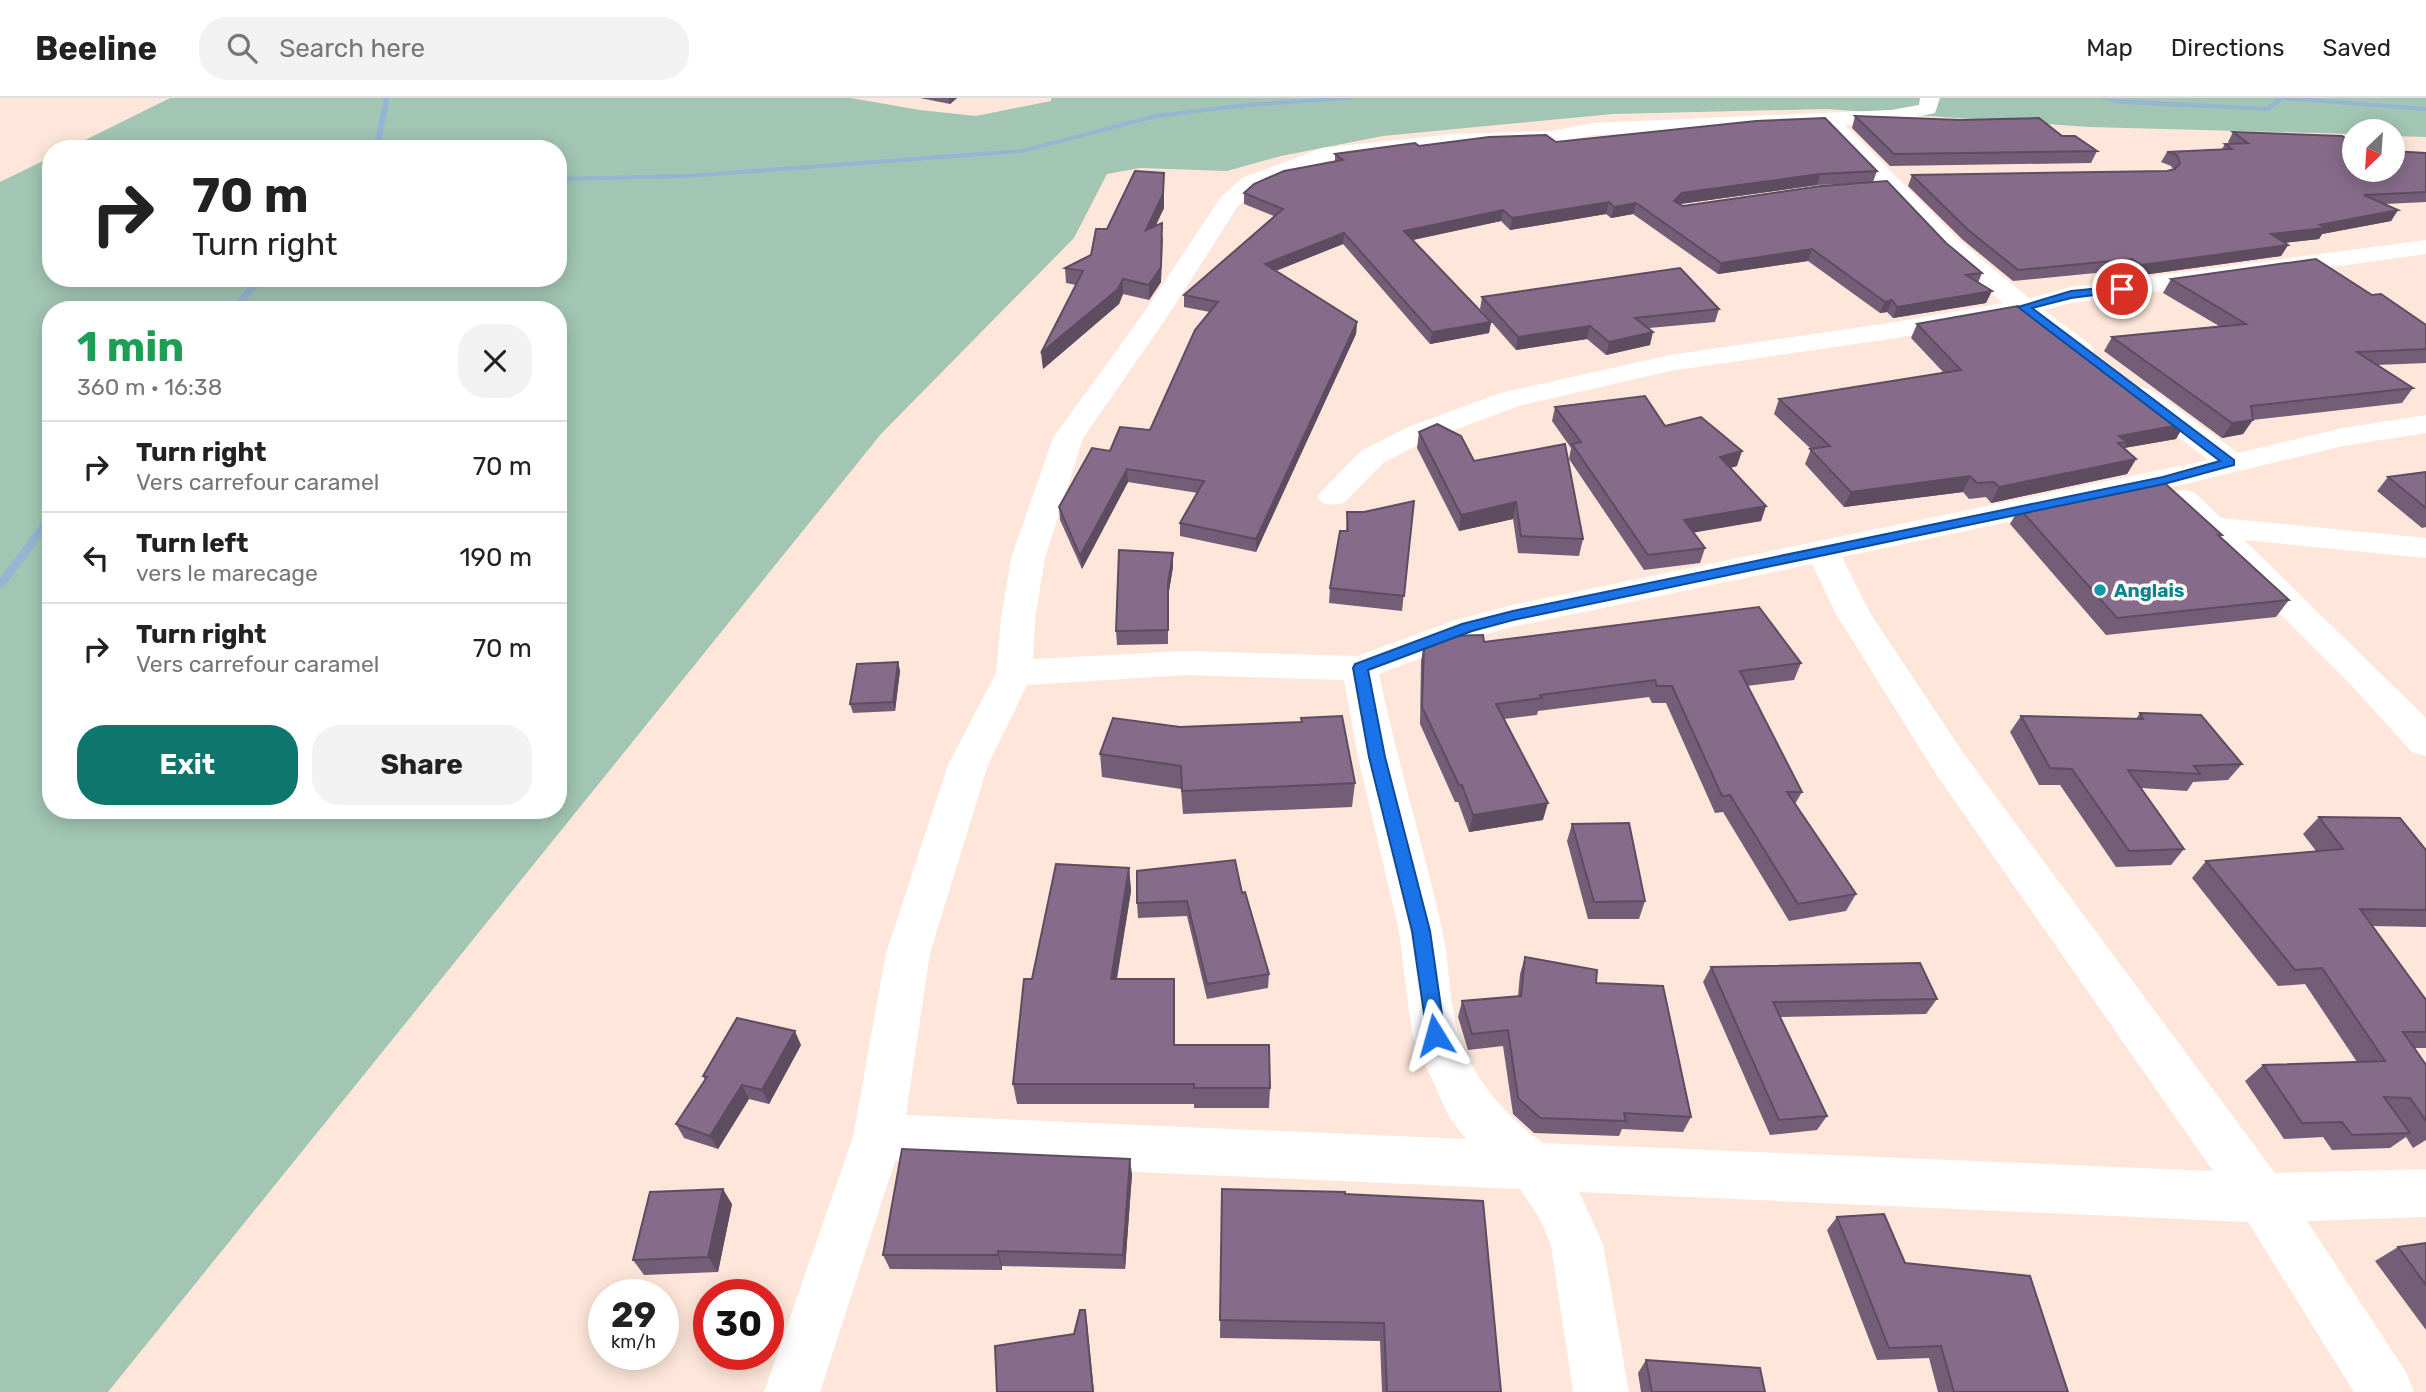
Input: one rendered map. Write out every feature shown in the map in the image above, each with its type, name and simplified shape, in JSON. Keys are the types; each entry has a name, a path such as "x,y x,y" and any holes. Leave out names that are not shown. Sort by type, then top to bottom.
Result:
{"street":[{"path":"792,1392 878,1137 908,953 968,765 1014,673 1017,619 1028,558 1069,438 1154,317 1229,202 1250,183 1322,155 1467,139 1552,137 1594,129 1891,117 1928,109 1930,98"},
{"path":"1828,120 1894,176 1952,247 2024,307 2230,462"},
{"path":"1333,496 1372,457 1419,433 1510,399 1670,363 1788,348 2024,307 2071,295 2426,247"},
{"path":"1014,673 1187,663 1360,668 1467,628 1513,616 2164,480 2343,437 2426,424"},
{"path":"2164,480 2364,676 2426,742"},
{"path":"2211,527 2426,548"},
{"path":"1822,550 1853,614 1950,764 2262,1198 2386,1392"},
{"path":"1360,668 1377,757 1421,931 1435,1035 1466,1101 1493,1135 1534,1166 1557,1200 1577,1244 1601,1392"},
{"path":"878,1137 2262,1198 2426,1193"}],"green space":[{"path":"170,98 851,98 976,116 1051,101 1051,98 2426,98 2426,137 2405,136 2405,119 2342,119 2342,134 2089,127 1826,109 1613,114 1383,136 1281,156 1227,171 1140,168 1107,174 1074,238 881,434 108,1392 0,1392 0,182 42,161 42,287 567,287 567,140 85,140"}],"building":[{"path":"1855,116 1961,120 2039,118 2062,136 2075,136 2097,151 1894,154"},
{"path":"1825,118 1877,171 1820,174 1682,193 1674,201 1683,206 1821,186 1887,181 1946,243 1982,273 1966,275 1992,291 1897,307 1892,300 1885,302 1812,249 1721,263 1636,203 1614,207 1609,202 1512,218 1503,210 1404,231 1491,322 1432,332 1344,233 1265,264 1357,322 1256,539 1180,523 1204,481 1127,469 1080,556 1059,507 1092,448 1110,451 1120,427 1150,430 1195,330 1218,302 1184,295 1283,209 1244,193 1254,184 1284,171 1343,160 1335,154 1415,143 1419,146 1489,137 1546,135 1556,142 1756,121"},
{"path":"2233,132 2342,136 2342,182 2405,182 2405,152 2426,153 2426,192 2364,195 2398,210 2320,225 2326,228 2271,234 2288,245 2141,265 2132,259 2018,270 1967,229 1912,175 2167,171 2175,169 2180,163 2177,155 2167,152 2232,149 2225,144 2248,143"},
{"path":"1135,171 1164,173 1163,194 1146,230 1162,223 1161,267 1149,285 1123,279 1118,289 1041,353 1083,271 1065,268 1091,255 1096,229 1107,229"},
{"path":"2316,259 2372,295 2381,294 2426,325 2426,349 2357,352 2413,388 2251,406 2253,420 2232,423 2112,337 2246,324 2171,279"},
{"path":"1680,268 1719,309 1635,318 1653,332 1609,342 1590,326 1518,337 1482,297"},
{"path":"2018,306 2073,340 2185,424 2119,436 2127,442 2118,443 2136,459 1999,487 1994,482 1977,483 1970,476 1851,492 1810,449 1830,446 1779,399 1961,370 1917,324"},
{"path":"1645,396 1665,426 1701,417 1742,451 1720,457 1766,506 1684,520 1705,548 1648,555 1572,444 1581,442 1555,407"},
{"path":"1437,424 1461,436 1474,461 1565,444 1583,539 1521,536 1516,502 1461,515 1419,432"},
{"path":"2426,472 2426,508 2388,477"},
{"path":"2160,479 2289,600 2117,618 2019,508"},
{"path":"1414,501 1404,596 1330,588 1340,531 1348,531 1347,512 1364,512"},
{"path":"1119,550 1173,553 1168,583 1168,630 1116,631"},
{"path":"1759,607 1801,663 1740,671 1802,792 1787,792 1856,894 1798,904 1730,795 1722,796 1672,686 1657,686 1655,680 1540,695 1542,698 1496,704 1548,803 1473,815 1462,785 1459,785 1422,707 1424,644 1443,636 1483,635 1484,642"},
{"path":"898,662 893,702 850,704 857,664"},
{"path":"2140,713 2201,715 2242,764 2194,766 2200,774 2128,770 2184,849 2129,851 2072,769 2050,768 2021,716 2143,719"},
{"path":"1342,716 1355,783 1182,791 1181,766 1100,754 1113,718 1180,727 1302,722 1301,718"},
{"path":"2319,817 2400,818 2426,850 2426,910 2360,909 2426,1000 2426,1032 2403,1032 2426,1065 2426,1121 2410,1098 2384,1097 2410,1133 2352,1135 2342,1122 2302,1123 2263,1065 2385,1061 2322,968 2295,970 2206,861 2343,849"},
{"path":"1629,823 1645,901 1594,902 1572,824"},
{"path":"1235,860 1242,893 1245,892 1269,974 1207,984 1187,901 1137,903 1137,871"},
{"path":"1056,864 1129,868 1111,979 1174,979 1174,1045 1269,1045 1270,1088 1194,1088 1194,1084 1013,1084 1024,979 1032,979"},
{"path":"1525,957 1597,970 1596,983 1663,986 1691,1117 1624,1113 1626,1121 1540,1118 1518,1098 1508,1030 1472,1034 1462,1001 1521,996"},
{"path":"1920,963 1937,999 1773,1002 1827,1116 1779,1120 1711,967"},
{"path":"737,1018 795,1031 762,1090 742,1085 710,1136 676,1124 707,1077 703,1076"},
{"path":"902,1149 1130,1159 1123,1255 998,1251 998,1255 883,1255"},
{"path":"723,1189 708,1257 633,1260 650,1192"},
{"path":"1222,1189 1345,1192 1483,1201 1501,1392 1387,1392 1384,1323 1220,1320"},
{"path":"1884,1214 1905,1263 2030,1276 2068,1392 1954,1392 1941,1346 1889,1348 1837,1217"},
{"path":"2426,1243 2426,1285 2398,1247"},
{"path":"1080,1310 1085,1310 1093,1392 997,1392 995,1346 1074,1334"},
{"path":"1646,1360 1760,1368 1765,1392 1652,1392"}],"waterway":[{"path":"378,140 387,98"},
{"path":"567,179 689,176 1022,151 1156,116 1247,105 1349,98"},
{"path":"2101,98 2121,102 2269,109 2281,98 2426,109"},
{"path":"240,301 254,287"},
{"path":"0,585 42,529"}],"place":[{"name":"Anglais","path":"2100,590"}],"route":[{"path":"1435,1035 1421,931 1377,757 1360,668 1467,628 1513,616 2164,480 2230,462 2024,307 2071,295 2122,289"}]}
